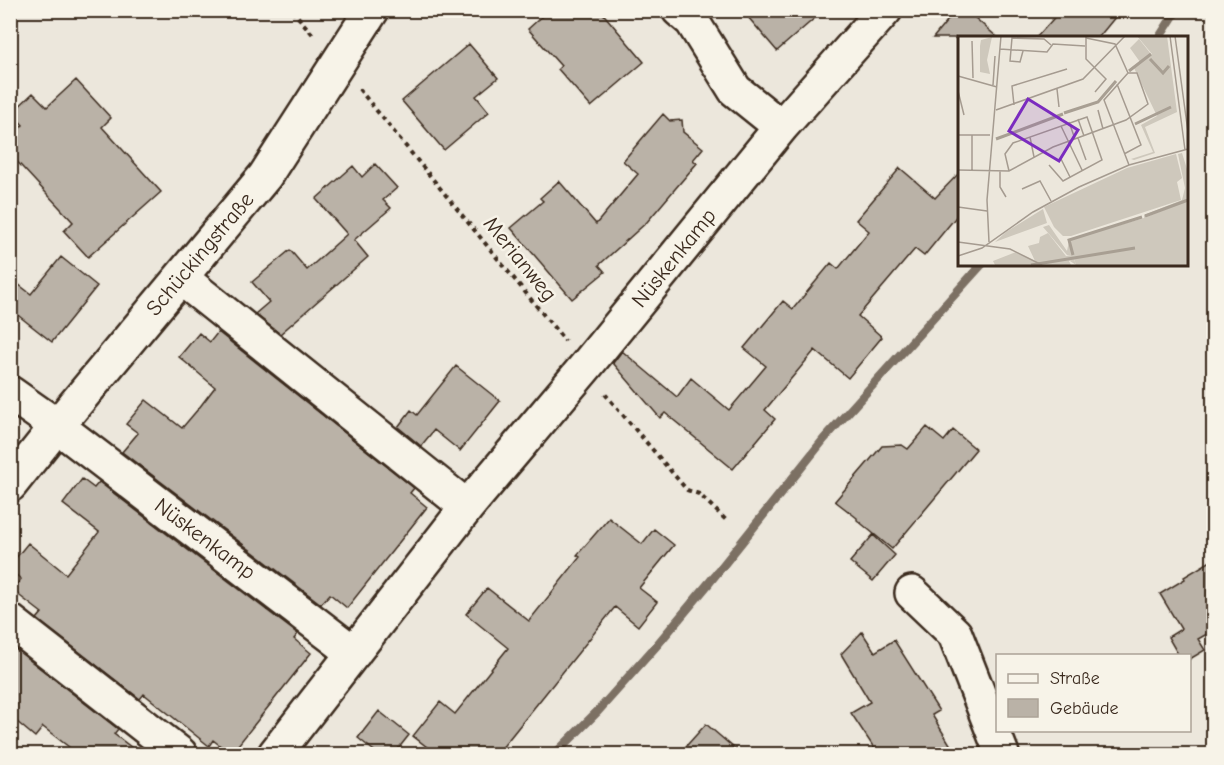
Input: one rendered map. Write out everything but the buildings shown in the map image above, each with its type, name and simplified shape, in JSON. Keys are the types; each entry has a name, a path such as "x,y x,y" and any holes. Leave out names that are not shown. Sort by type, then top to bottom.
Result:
{"street":[{"name":"Schückingstraße","path":"10,485 265,176 372,10"},
{"path":"679,10 692,21 735,90 782,127"},
{"name":"Nüskenkamp","path":"274,754 467,507 782,127 885,10"},
{"path":"181,278 467,507"},
{"name":"Nüskenkamp","path":"10,393 57,426 354,652"},
{"path":"912,593 955,634 1002,754"},
{"path":"10,621 180,754"}],"path":[{"name":"Merianweg","path":"292,10 339,64 586,366 606,395 687,490 699,495 728,522"}],"waterway":[{"path":"1160,36 1177,10"},
{"path":"555,754 598,711 657,645 824,439 980,266"}]}
